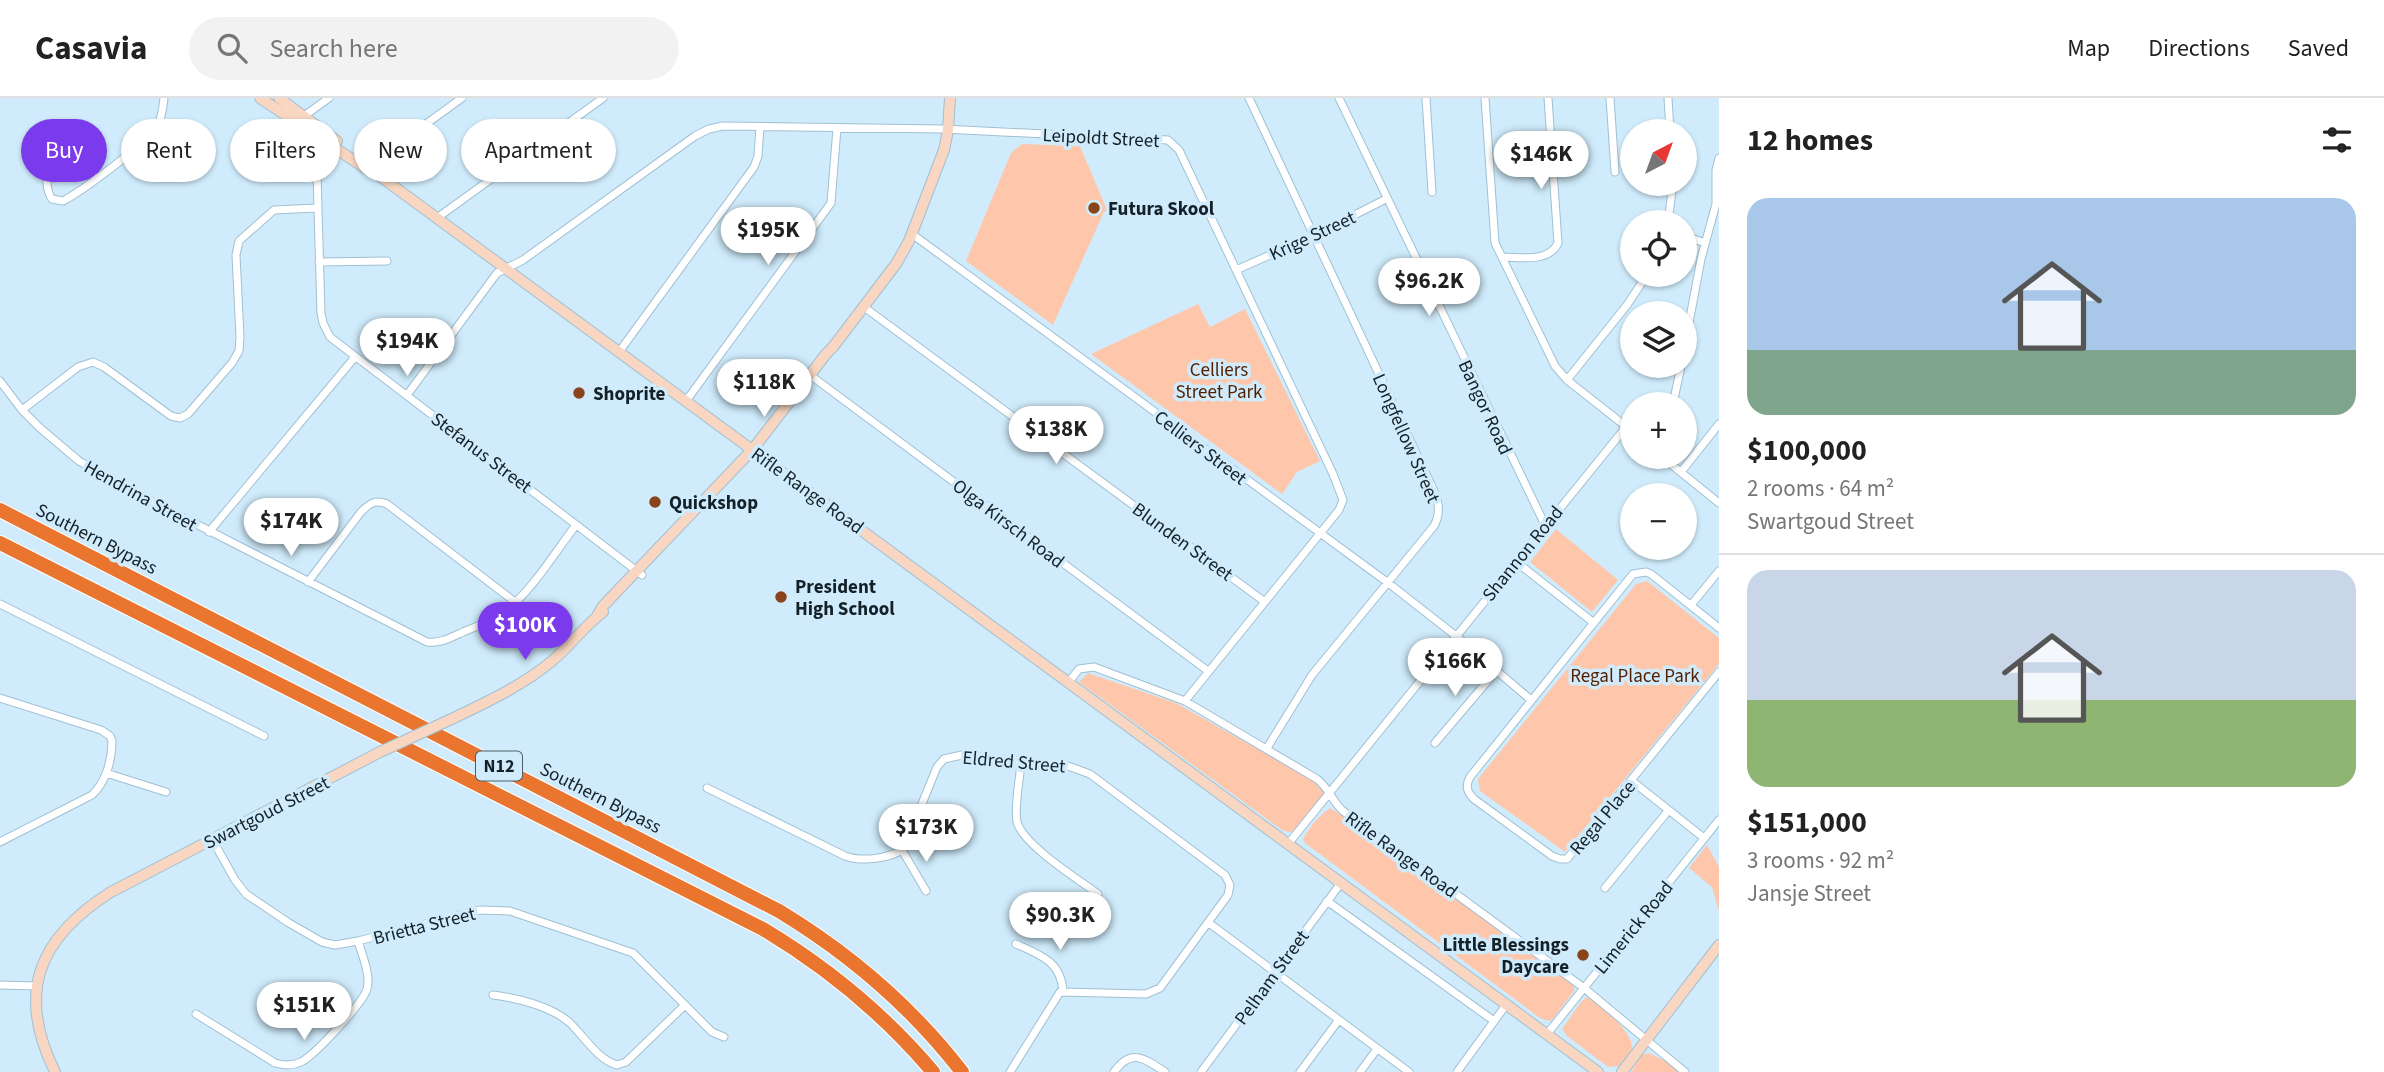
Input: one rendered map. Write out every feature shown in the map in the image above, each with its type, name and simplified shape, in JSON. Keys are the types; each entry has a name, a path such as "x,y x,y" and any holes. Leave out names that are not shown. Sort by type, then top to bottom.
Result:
{"highway":[{"name":"Southern Bypass","path":"0,510 779,911 840,951 870,975 924,1026 962,1072"},
{"name":"N12","path":"0,543 763,929 850,988 893,1028 933,1072"},
{"path":"850,988 920,1072"}],"main road":[{"name":"Rifle Range Road","path":"260,98 354,158"},
{"name":"Rifle Range Road","path":"279,98 354,156"},
{"name":"Swartgoud Street","path":"55,1072 39,1033 36,986 50,950 81,913 111,892 212,839 534,676 562,652 755,451 903,253 944,150 950,98"},
{"name":"Rifle Range Road","path":"388,182 1598,1072"},
{"path":"1622,1072 1719,945"}],"street":[{"path":"107,169 152,134 160,119 164,98"},
{"path":"304,116 329,98"},
{"path":"432,119 461,98"},
{"path":"437,218 603,98"},
{"name":"Longfellow Street","path":"1249,98 1438,500 1439,512 1434,526 1312,676 1267,748"},
{"name":"Bangor Road","path":"1339,98 1545,525"},
{"path":"1426,98 1432,191"},
{"path":"1485,98 1494,238 1549,356 1567,380 1620,422"},
{"path":"1502,257 1545,256 1552,253 1558,243 1548,98"},
{"path":"1610,98 1615,172"},
{"path":"1668,98 1669,119"},
{"name":"Leipoldt Street","path":"407,396 497,273 523,260 700,133 723,126 948,130 1168,140 1179,149 1340,489 1341,505 1185,701"},
{"path":"619,352 754,167 758,156 760,127"},
{"path":"686,401 831,203 837,128"},
{"path":"59,152 72,157 96,178 63,201 52,199 47,191 51,162 59,152"},
{"path":"1694,301 1716,204 1716,164 1719,158"},
{"name":"Stefanus Street","path":"316,182 323,323 330,337 639,573"},
{"name":"Krige Street","path":"1236,270 1313,236 1386,199"},
{"path":"22,410 78,368 93,362 104,367 171,416 180,418 188,414 232,363 239,351 236,255 239,241 274,211 317,208"},
{"name":"Celliers Street","path":"912,233 1387,583 1456,636 1531,700"},
{"path":"1697,240 1705,243"},
{"path":"319,261 387,261"},
{"path":"1567,380 1639,287"},
{"name":"Blunden Street","path":"864,307 1265,602"},
{"path":"209,532 355,357"},
{"name":"Olga Kirsch Road","path":"812,377 1208,671"},
{"name":"Hendrina Street","path":"0,382 22,410 79,461 209,532 427,642 440,642 501,614 515,603 576,525"},
{"path":"1681,472 1719,424"},
{"name":"Shannon Road","path":"1288,844 1545,525 1620,439"},
{"path":"1677,469 1719,503"},
{"path":"308,582 361,513 371,504 380,502 387,504 515,603"},
{"path":"1516,561 1594,623"},
{"path":"1691,605 1719,571"},
{"name":"Regal Place","path":"1719,628 1651,575 1646,572 1637,573 1531,700 1468,781 1468,790 1474,799 1552,856 1564,859 1572,855 1719,673"},
{"path":"0,604 264,736"},
{"name":"Rifle Range Road","path":"1068,683 1079,669 1094,667 1185,701 1321,781 1343,811 1584,988 1685,1072"},
{"path":"1435,743 1496,671"},
{"path":"0,698 106,733 112,741 106,774 99,788 89,797 0,842"},
{"name":"Eldred Street","path":"902,850 937,767 944,759 962,755 1075,767 1090,774 1220,870 1229,880 1228,895 1209,923"},
{"path":"1021,762 1017,818 1021,831 1032,845 1098,894"},
{"path":"106,774 166,792"},
{"path":"1632,781 1704,838"},
{"path":"707,788 850,858 862,859 902,850 926,891"},
{"path":"1605,888 1668,811"},
{"name":"Limerick Road","path":"1547,1034 1719,820"},
{"name":"Brietta Street","path":"212,839 239,887 257,902 322,942 335,944 358,941 471,912 503,910 633,953 712,1032 724,1037"},
{"name":"Pelham Street","path":"1201,1072 1340,883"},
{"path":"1327,901 1494,1021"},
{"path":"1010,1072 1056,996 1063,991 1152,993 1164,983 1209,923 1409,1072"},
{"path":"196,1014 275,1062 290,1066 302,1061 309,1057 367,991 368,980 358,941"},
{"path":"1016,944 1042,957 1058,970 1063,991"},
{"path":"0,985 36,986"},
{"path":"493,995 522,1001 560,1016 603,1058 617,1065 626,1062 685,1005"},
{"path":"1457,1072 1506,1005"},
{"path":"1300,1072 1338,1021"},
{"path":"1360,1072 1377,1049"},
{"path":"1114,1072 1126,1059 1142,1058 1165,1072"}],"green space":[{"path":"1022,144 1080,146 1107,210 1053,325 966,261 1011,153"},
{"name":"Celliers Street Park","path":"1198,304 1210,327 1245,309 1320,461 1297,472 1282,494 1091,354"},
{"path":"1556,529 1618,580 1592,612 1530,562"},
{"name":"Regal Place Park","path":"1647,581 1719,638 1719,664 1565,852 1480,791 1478,779 1636,584"},
{"path":"1088,673 1176,703 1312,780 1324,792 1321,799 1294,831 1282,830 1079,682"},
{"path":"1330,808 1571,983 1574,991 1552,1020 1540,1018 1305,843 1303,839 1308,831"},
{"path":"1707,845 1719,867 1719,911 1712,887 1689,868"},
{"path":"1587,997 1616,1020 1628,1035 1632,1049 1619,1066 1608,1067 1567,1036 1562,1029"},
{"path":"1649,1053 1679,1072 1631,1072 1642,1055"}],"place":[{"name":"Futura Skool","path":"1094,208"},
{"name":"Shoprite","path":"579,393"},
{"name":"Quickshop","path":"655,502"},
{"name":"President High School","path":"781,597"},
{"name":"Little Blessings Daycare","path":"1583,955"}]}
